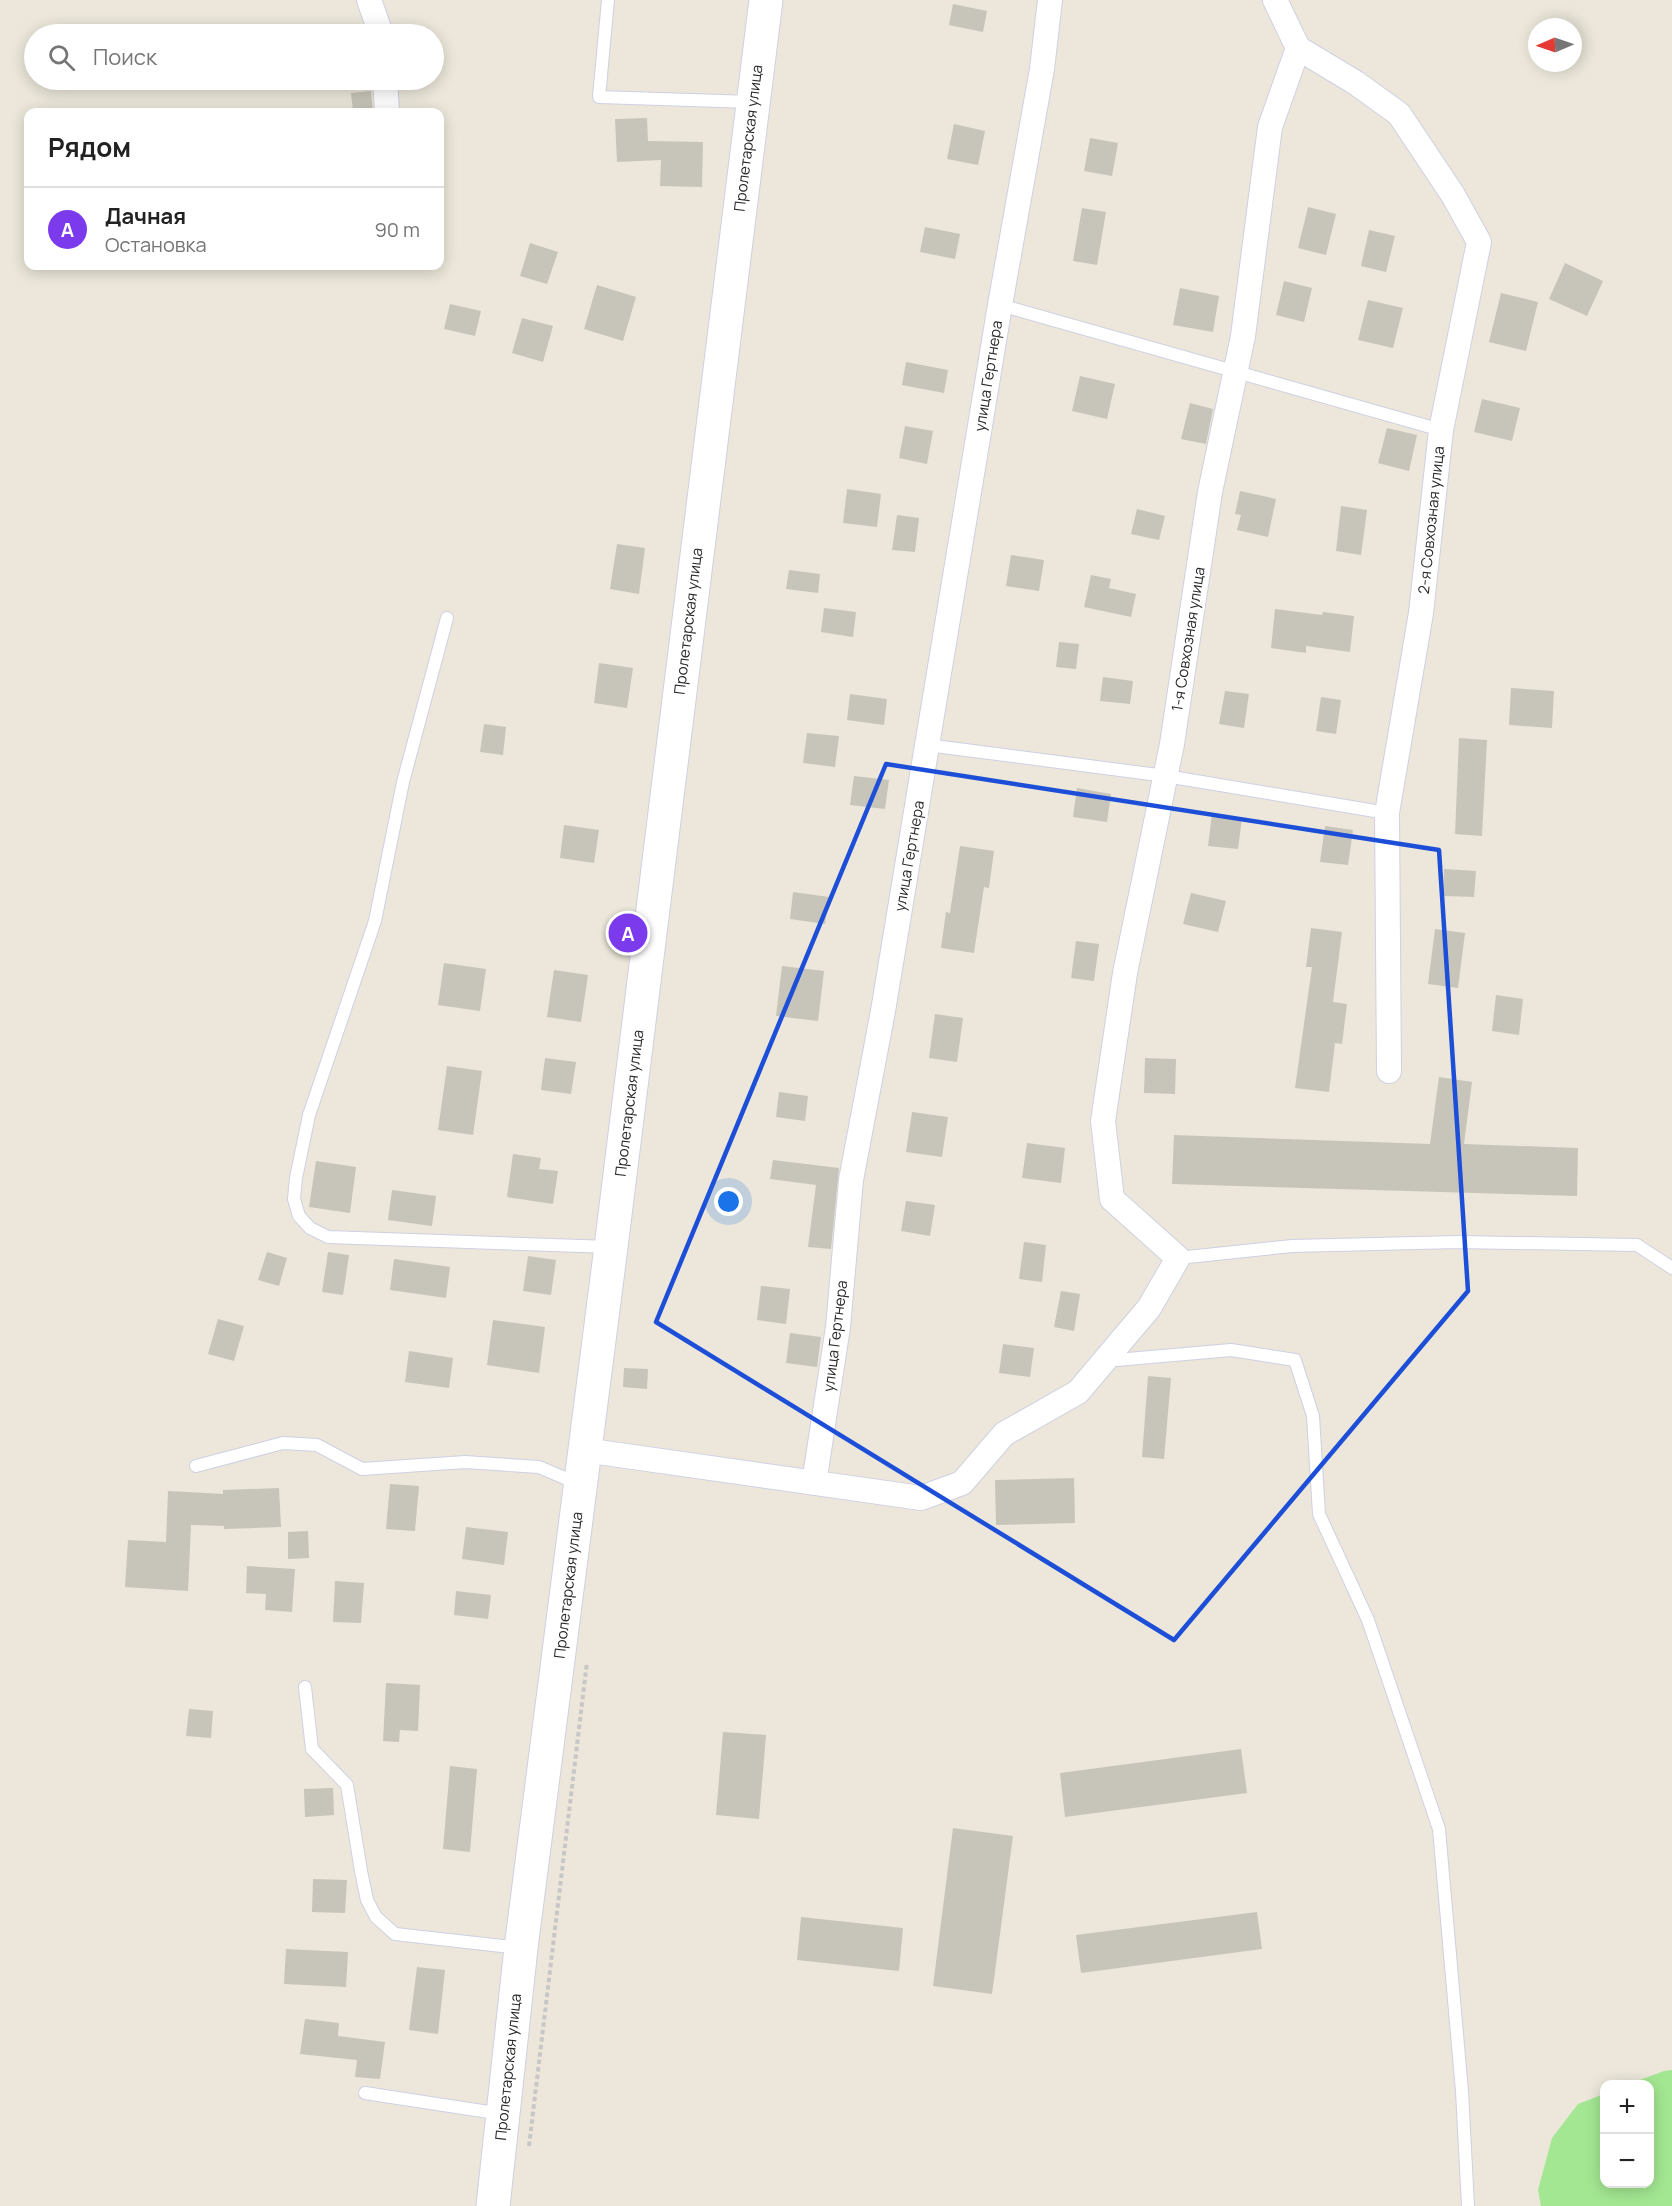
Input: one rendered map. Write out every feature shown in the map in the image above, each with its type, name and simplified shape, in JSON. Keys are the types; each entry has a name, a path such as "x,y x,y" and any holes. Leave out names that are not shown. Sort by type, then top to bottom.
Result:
{"main road":[{"name":"Пролетарская улица","path":"493,2206 521,1948 611,1247 766,0"}],"street":[{"path":"369,0 377,24"},
{"name":"улица Гертнера","path":"814,1483 838,1327 851,1180 883,1011 1000,305 1042,69 1050,0"},
{"path":"1275,0 1298,48"},
{"name":"1-я Совхозная улица","path":"1178,1258 1112,1199 1103,1121 1125,973 1166,776 1210,492 1243,336 1270,127 1298,48"},
{"name":"2-я Совхозная улица","path":"1298,48 1356,83 1399,114 1453,195 1479,242 1441,430 1421,613 1387,813 1389,1071"},
{"path":"386,90 387,108"},
{"path":"584,1450 921,1498 962,1483 1004,1434 1078,1392 1149,1308 1178,1258"}],"lane":[{"path":"608,0 599,98 752,102"},
{"path":"1000,305 1441,430"},
{"path":"447,618 403,782 375,921 309,1115 294,1199 299,1216 310,1228 328,1237 611,1247"},
{"path":"927,746 1166,776 1387,813"},
{"path":"1178,1258 1292,1245 1458,1242 1636,1245 1672,1268"},
{"path":"1103,1361 1231,1350 1295,1360 1313,1416 1319,1514 1368,1620 1439,1829 1462,2091 1468,2206"},
{"path":"196,1466 283,1443 306,1444 317,1445 362,1469 465,1462 539,1467 580,1484"},
{"path":"305,1687 312,1749 347,1785 363,1881 376,1917 395,1934 521,1948"},
{"path":"365,2093 503,2114"}],"highlighted area":[{"path":"886,764 1439,850 1468,1291 1174,1640 656,1322"}],"green space":[{"path":"1672,2070 1672,2206 1541,2206 1538,2190 1552,2138 1578,2104 1600,2096 1600,2188 1654,2188 1654,2080 1640,2080"}],"building":[{"path":"953,4 987,11 983,32 949,25"},
{"path":"371,91 373,108 353,108 351,93"},
{"path":"647,118 648,141 703,142 702,187 660,186 661,160 617,162 615,119"},
{"path":"954,124 985,131 978,165 947,159"},
{"path":"1090,138 1118,143 1112,176 1084,171"},
{"path":"1308,207 1336,214 1326,255 1298,248"},
{"path":"1082,208 1106,212 1097,265 1073,261"},
{"path":"925,227 960,234 955,259 920,252"},
{"path":"1369,230 1395,236 1386,272 1361,266"},
{"path":"530,243 558,252 547,284 520,276"},
{"path":"1565,263 1603,281 1587,316 1549,299"},
{"path":"1284,281 1312,288 1304,322 1276,315"},
{"path":"597,285 636,297 623,341 584,329"},
{"path":"1180,288 1219,296 1213,332 1173,325"},
{"path":"1501,293 1538,302 1526,351 1489,342"},
{"path":"1368,300 1403,308 1393,348 1358,340"},
{"path":"450,304 481,311 475,336 444,329"},
{"path":"522,318 553,326 543,362 512,353"},
{"path":"906,362 948,370 944,393 902,385"},
{"path":"1080,376 1115,384 1107,419 1072,411"},
{"path":"1482,399 1520,408 1512,441 1474,432"},
{"path":"1190,403 1213,409 1206,444 1181,439"},
{"path":"905,426 933,431 927,464 899,458"},
{"path":"1387,428 1417,435 1409,471 1378,463"},
{"path":"847,489 881,494 877,527 843,523"},
{"path":"1240,491 1276,499 1268,537 1237,530 1241,515 1235,514"},
{"path":"1341,506 1367,510 1361,555 1336,551"},
{"path":"1137,509 1165,516 1159,540 1131,534"},
{"path":"897,515 919,518 915,552 892,550"},
{"path":"617,544 645,548 639,594 610,589"},
{"path":"1011,555 1044,560 1039,591 1006,586"},
{"path":"789,570 820,574 818,593 786,589"},
{"path":"1091,575 1111,579 1109,588 1136,594 1131,617 1084,607"},
{"path":"824,608 856,612 853,637 821,632"},
{"path":"1275,609 1322,615 1323,612 1354,616 1350,652 1306,646 1306,653 1271,648"},
{"path":"1059,642 1079,644 1076,669 1056,667"},
{"path":"599,663 633,668 627,708 594,703"},
{"path":"1103,677 1133,681 1130,704 1100,701"},
{"path":"1511,688 1554,691 1552,728 1509,725"},
{"path":"1225,691 1249,694 1244,728 1219,724"},
{"path":"850,694 887,699 884,725 847,720"},
{"path":"1321,697 1341,700 1336,734 1316,731"},
{"path":"484,724 506,727 503,755 480,752"},
{"path":"807,733 839,736 835,767 803,763"},
{"path":"1459,738 1487,740 1482,836 1455,834"},
{"path":"854,776 889,780 885,809 850,805"},
{"path":"1077,788 1111,794 1107,822 1073,817"},
{"path":"1212,814 1242,818 1238,849 1208,846"},
{"path":"564,825 599,830 594,863 560,858"},
{"path":"1325,826 1353,830 1348,865 1320,862"},
{"path":"960,846 994,851 989,888 984,887 974,953 941,948 946,912 950,913"},
{"path":"1444,869 1476,871 1474,897 1443,896"},
{"path":"793,892 829,897 825,924 790,919"},
{"path":"1191,893 1226,901 1218,932 1183,924"},
{"path":"1311,928 1342,932 1333,1002 1347,1004 1342,1044 1335,1043 1329,1092 1295,1088 1312,967 1306,967"},
{"path":"1435,929 1465,933 1458,988 1428,984"},
{"path":"1076,941 1099,944 1094,981 1071,978"},
{"path":"444,963 486,969 480,1011 438,1005"},
{"path":"782,966 824,971 818,1021 776,1016"},
{"path":"554,970 588,975 581,1022 547,1017"},
{"path":"1496,995 1523,999 1519,1035 1492,1031"},
{"path":"935,1014 963,1018 957,1062 929,1058"},
{"path":"545,1058 576,1062 571,1094 541,1090"},
{"path":"1145,1058 1176,1059 1175,1094 1144,1093"},
{"path":"447,1066 482,1071 473,1135 438,1130"},
{"path":"1439,1077 1472,1082 1464,1144 1578,1148 1577,1196 1172,1184 1174,1135 1430,1144"},
{"path":"779,1092 808,1096 805,1121 776,1117"},
{"path":"912,1112 948,1117 942,1157 906,1152"},
{"path":"1027,1143 1065,1148 1061,1183 1022,1178"},
{"path":"513,1154 541,1158 539,1169 558,1171 553,1204 507,1197"},
{"path":"773,1160 839,1168 831,1249 808,1247 816,1185 770,1179"},
{"path":"316,1161 356,1167 350,1213 309,1207"},
{"path":"392,1190 436,1196 432,1226 388,1220"},
{"path":"906,1201 935,1205 930,1236 901,1231"},
{"path":"1024,1242 1046,1245 1042,1282 1019,1279"},
{"path":"267,1252 287,1258 279,1286 258,1280"},
{"path":"328,1252 349,1255 343,1295 322,1292"},
{"path":"528,1256 556,1260 551,1295 523,1291"},
{"path":"394,1259 450,1267 446,1298 390,1290"},
{"path":"761,1286 790,1289 786,1324 757,1320"},
{"path":"1061,1291 1080,1294 1074,1331 1054,1327"},
{"path":"218,1319 244,1326 234,1361 208,1354"},
{"path":"493,1320 545,1327 539,1373 487,1365"},
{"path":"790,1333 821,1337 817,1367 786,1363"},
{"path":"1003,1344 1034,1348 1030,1377 999,1373"},
{"path":"409,1351 453,1358 449,1388 405,1382"},
{"path":"624,1368 648,1369 647,1389 623,1387"},
{"path":"1148,1376 1171,1378 1164,1459 1142,1457"},
{"path":"1074,1478 1075,1523 996,1525 995,1480"},
{"path":"390,1484 419,1486 415,1531 386,1529"},
{"path":"279,1488 281,1527 224,1529 224,1526 191,1525 188,1591 125,1587 128,1540 166,1542 168,1491 223,1494 223,1490"},
{"path":"466,1527 508,1532 504,1565 462,1559"},
{"path":"308,1531 309,1558 288,1559 288,1532"},
{"path":"247,1566 295,1569 292,1612 265,1610 266,1594 246,1593"},
{"path":"335,1581 364,1583 361,1623 333,1622"},
{"path":"456,1591 491,1595 488,1619 454,1615"},
{"path":"386,1683 420,1685 418,1731 400,1730 399,1742 383,1741"},
{"path":"189,1709 213,1711 211,1738 186,1736"},
{"path":"723,1732 766,1735 759,1819 716,1815"},
{"path":"1241,1749 1247,1793 1065,1817 1060,1773"},
{"path":"450,1766 477,1769 470,1852 443,1849"},
{"path":"333,1788 334,1815 305,1817 304,1789"},
{"path":"953,1828 1013,1836 992,1994 933,1986"},
{"path":"313,1879 347,1880 345,1913 312,1912"},
{"path":"1257,1912 1262,1949 1081,1973 1076,1935"},
{"path":"801,1917 903,1928 899,1971 797,1960"},
{"path":"286,1949 348,1952 346,1987 284,1984"},
{"path":"417,1967 445,1970 438,2034 409,2030"},
{"path":"305,2019 339,2023 338,2036 385,2042 380,2079 355,2077 357,2060 300,2054"}],"place":[{"name":"Дачная","path":"628,933"}]}
